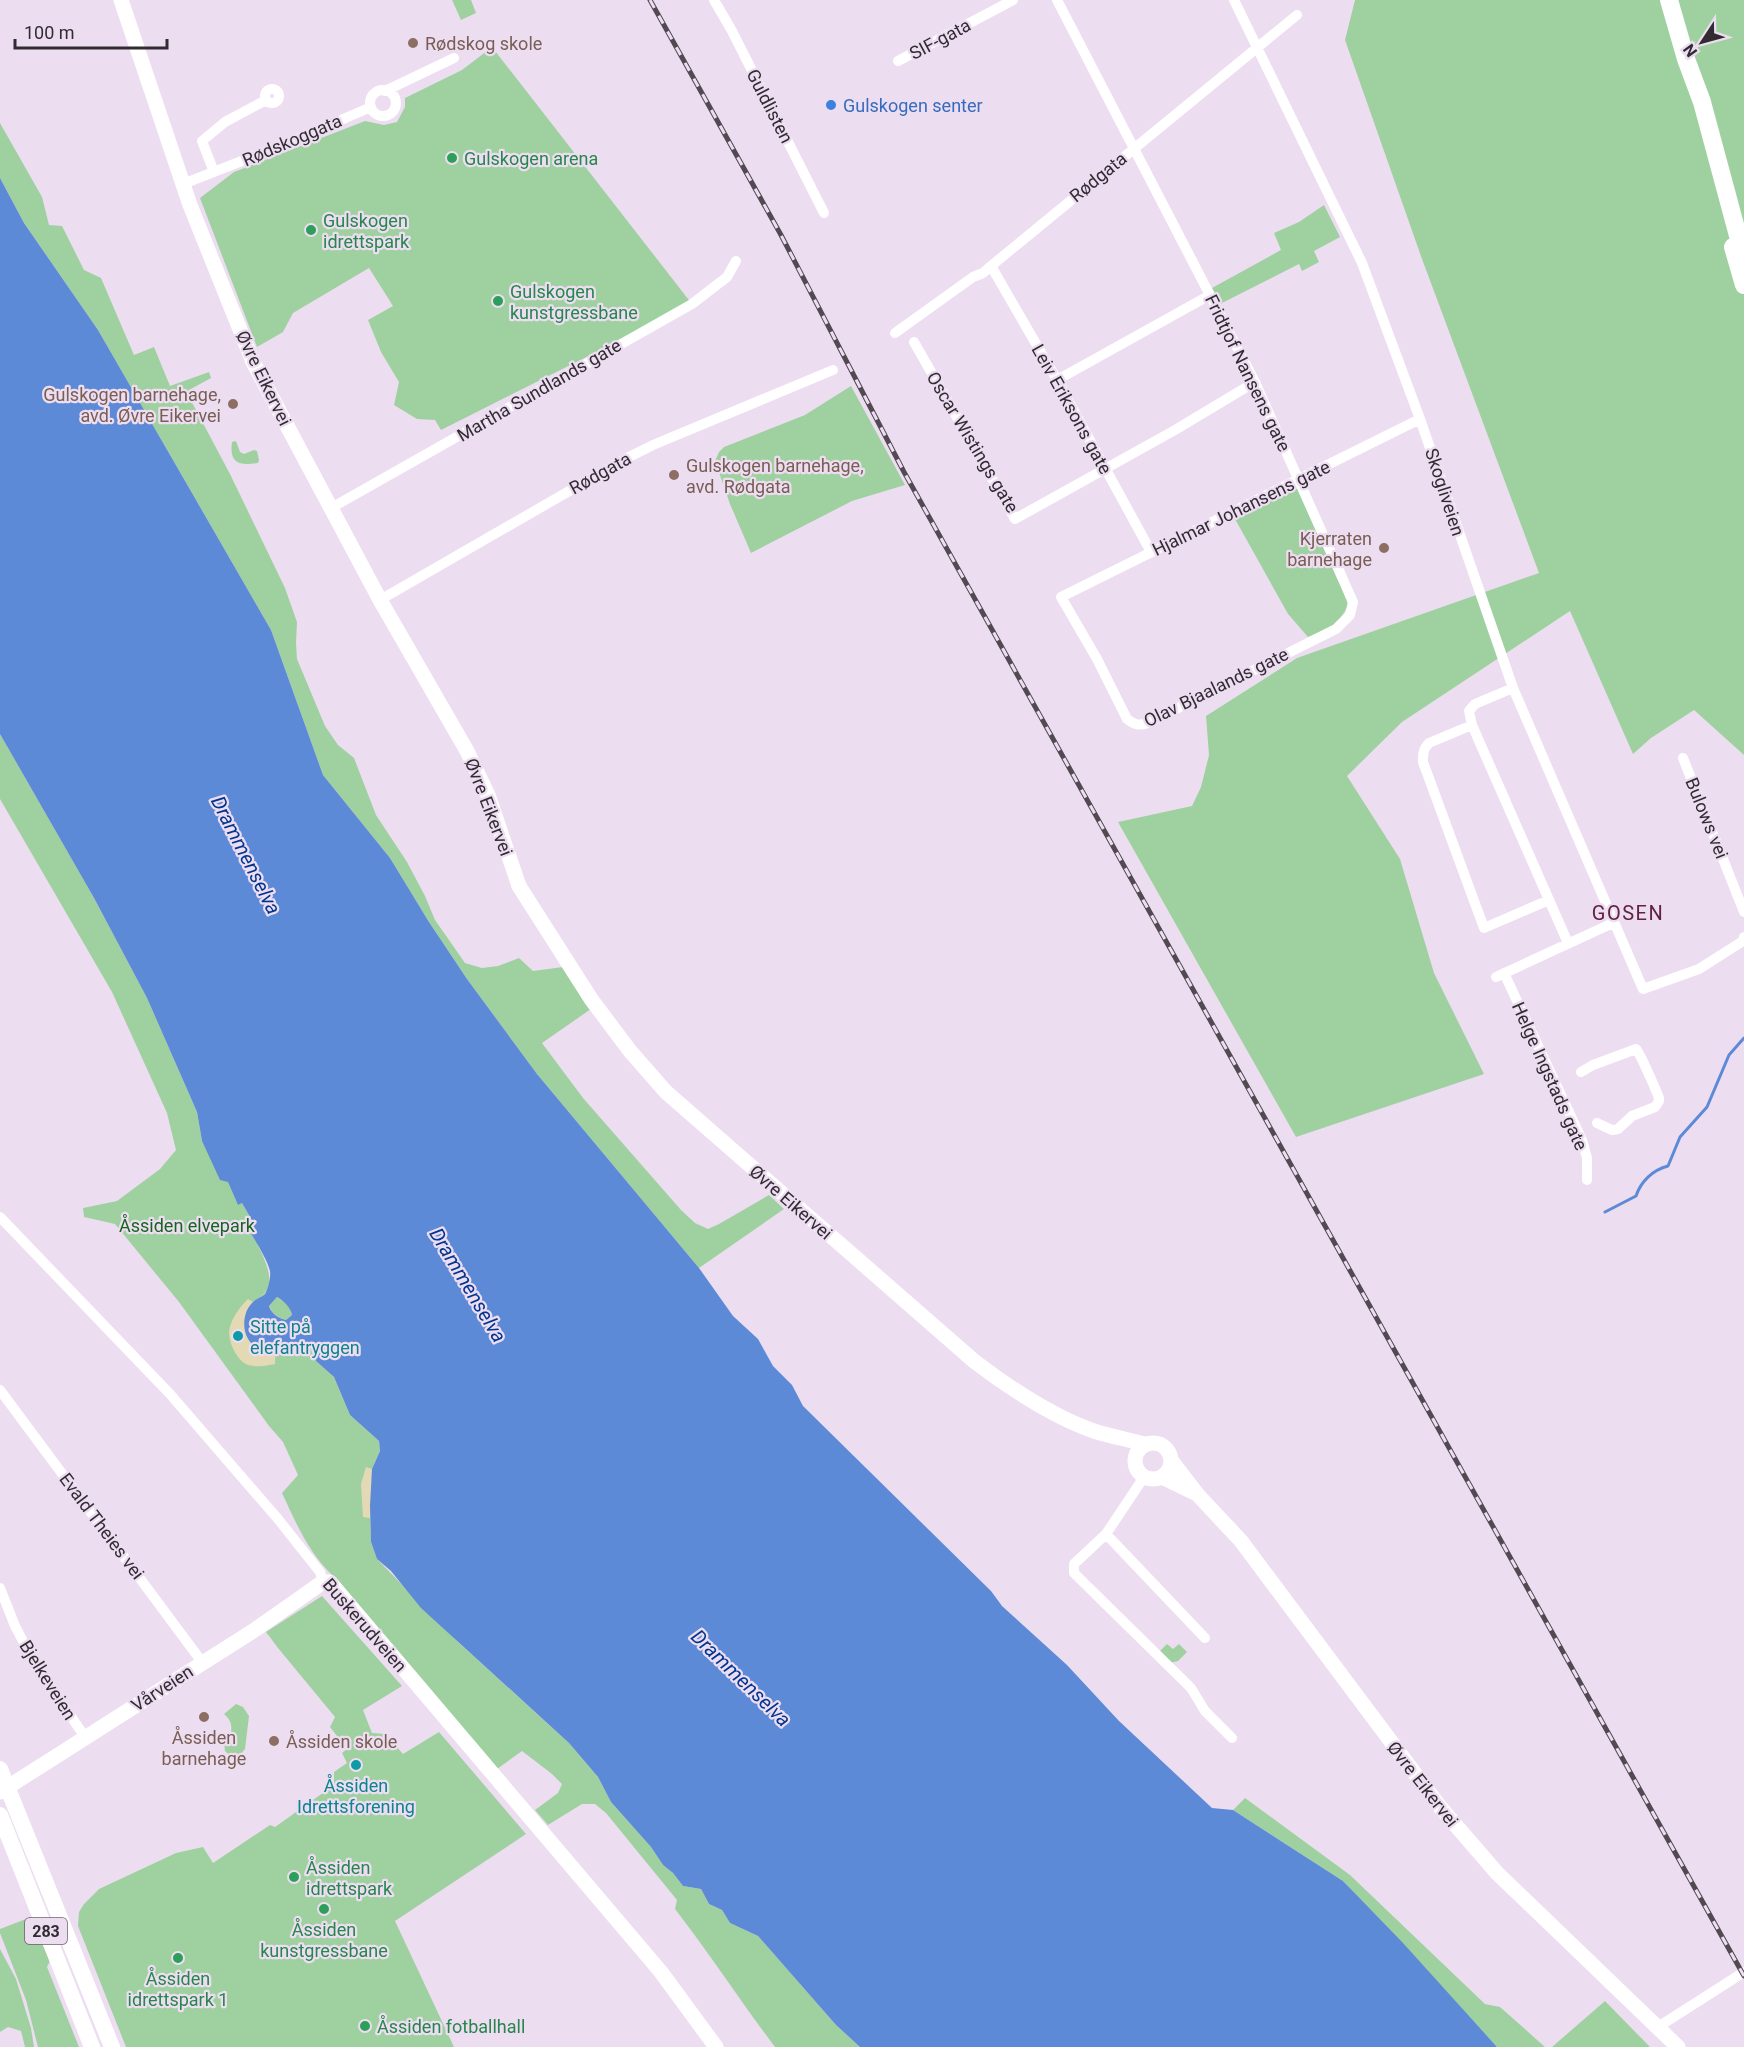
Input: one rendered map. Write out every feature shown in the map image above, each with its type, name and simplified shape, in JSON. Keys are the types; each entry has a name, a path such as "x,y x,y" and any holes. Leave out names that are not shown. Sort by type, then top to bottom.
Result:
{"highway":[{"path":"1669,0 1686,59 1702,102 1744,258"},
{"path":"1686,59 1694,103 1744,285"}],"main road":[{"name":"Øvre Eikervei","path":"121,0 183,184 253,362 380,600 467,751 488,795 519,886 591,999 630,1051 666,1092 974,1360 1016,1391 1064,1417 1098,1432 1146,1444"},
{"name":"Øvre Eikervei","path":"1098,1432 1135,1462"},
{"path":"1151,1442 1163,1445 1170,1454 1171,1460 1169,1470 1162,1477 1150,1479 1140,1473 1135,1462 1137,1451 1151,1442"},
{"name":"Øvre Eikervei","path":"1171,1460 1248,1550 1420,1780 1471,1844 1517,1893 1678,2047"},
{"name":"Øvre Eikervei","path":"1162,1477 1198,1494"},
{"name":"Vårveien","path":"4,1790 258,1627 323,1582"},
{"name":"Buskerudveien","path":"323,1582 330,1582 335,1587 429,1701 580,1875 661,1972 716,2047"},
{"name":"283","path":"0,1769 4,1790 112,2047"},
{"name":"283","path":"0,1815 92,2047"}],"street":[{"name":"Guldlisten","path":"714,0 824,213"},
{"name":"SIF-gata","path":"898,61 1014,0"},
{"name":"Fridtjof Nansens gate","path":"1057,0 1255,382 1353,602"},
{"name":"Skogliveien","path":"1234,0 1362,263 1420,419 1513,688 1643,989 1699,969 1743,941 1744,937"},
{"name":"Rødgata","path":"894,333 991,266 1297,15"},
{"path":"385,91 392,94 396,101 392,113 380,116 370,107 374,94 454,58"},
{"path":"214,172 202,141 225,122 266,100"},
{"name":"Rødskoggata","path":"183,184 370,107"},
{"name":"Martha Sundlands gate","path":"331,508 692,304 727,278 736,261"},
{"name":"Leiv Eriksons gate","path":"991,266 1057,380 1151,552"},
{"path":"1057,380 1210,295"},
{"name":"Oscar Wistings gate","path":"914,342 1015,519 1106,468"},
{"name":"Rødgata","path":"380,600 623,460 662,441 833,370"},
{"path":"1106,468 1255,382"},
{"name":"Hjalmar Johansens gate","path":"1061,597 1420,419"},
{"name":"Olav Bjaalands gate","path":"1061,597 1097,659 1127,720 1140,725 1336,629 1350,615 1353,602"},
{"path":"1513,688 1475,704 1470,711 1472,725 1568,944 1613,922"},
{"path":"1472,725 1429,743 1425,747 1423,762 1484,928 1549,900"},
{"name":"Bulows vei","path":"1683,758 1744,912"},
{"name":"Helge Ingstads gate","path":"1568,944 1500,975 1582,1140 1587,1158 1587,1180"},
{"name":"Helge Ingstads gate","path":"1581,1072 1593,1065 1636,1049 1658,1094 1659,1101 1655,1107 1632,1116 1618,1129 1608,1129 1597,1123"},
{"name":"Buskerudveien","path":"0,1216 170,1394 278,1519 320,1572 323,1582"},
{"name":"Evald Theies vei","path":"0,1390 202,1662"},
{"path":"1144,1477 1106,1533 1074,1564 1074,1573 1191,1688 1205,1711 1232,1737"},
{"path":"1106,1533 1205,1638"},
{"name":"Bjelkeveien","path":"0,1588 15,1626 34,1662 84,1737"},
{"path":"1658,2027 1744,1972"}],"green space":[{"path":"452,0 471,0 476,13 461,20"},
{"path":"1355,0 1744,0 1744,755 1694,710 1651,738 1633,754 1570,611 1402,722 1347,776 1400,859 1434,973 1484,1074 1296,1137 1118,822 1192,806 1201,787 1209,755 1206,716 1297,658 1539,573 1422,259 1345,40"},
{"path":"492,47 692,304 441,430 435,420 417,419 394,405 399,382 381,352 368,320 393,306 369,268 293,313 283,332 257,347 200,198 234,172 365,121 384,125 397,122 405,107 405,98 462,70"},
{"path":"0,123 42,197 49,225 62,226 84,270 101,278 134,355 154,347 170,386 209,372 211,378 189,390 188,395 230,474 285,588 297,622 297,659 325,726 338,745 354,758 376,815 407,862 435,920 465,963 482,968 498,966 519,958 533,971 563,967 591,1009 542,1043 583,1098 695,1223 708,1229 769,1195 784,1209 699,1268 537,1074 467,979 390,858 323,775 271,630 98,330 24,223 0,178"},
{"path":"1324,205 1340,237 1314,251 1319,262 1302,271 1299,264 1220,304 1212,288 1281,250 1274,233 1299,222"},
{"path":"851,386 905,485 852,501 751,553 715,461 719,452 724,447 805,415"},
{"path":"236,441 240,452 244,454 257,451 258,463 246,464 234,459 231,449 232,442"},
{"path":"1292,489 1299,489 1334,564 1348,605 1341,618 1308,637 1288,614 1235,519"},
{"name":"Åssiden elvepark","path":"0,734 94,898 147,998 197,1112 202,1141 228,1181 238,1205 242,1203 253,1222 247,1225 268,1268 269,1286 261,1297 253,1302 251,1344 268,1351 296,1344 312,1347 316,1361 334,1377 350,1415 379,1441 380,1451 372,1469 370,1506 371,1542 377,1559 459,1643 569,1743 598,1777 611,1802 683,1886 701,1889 709,1904 722,1910 730,1923 758,1936 836,2025 860,2047 775,2047 675,1909 677,1900 606,1813 595,1804 582,1804 548,1825 535,1810 558,1793 562,1784 522,1751 497,1769 325,1568 304,1538 282,1493 298,1475 283,1442 179,1302 115,1224 84,1217 83,1208 117,1201 160,1169 176,1150 167,1113 112,992 0,799"},
{"path":"277,1297 286,1304 291,1312 292,1315 286,1320 276,1315 269,1306"},
{"name":"Åssiden idrettspark","path":"322,1596 402,1686 363,1710 372,1733 386,1734 403,1754 439,1732 526,1834 395,1921 454,2047 126,2047 78,1926 79,1912 99,1889 176,1853 203,1847 213,1863 270,1825 275,1827 334,1785 334,1772 347,1763 342,1753 347,1749 330,1727 335,1717 266,1632"},
{"path":"1167,1644 1173,1649 1179,1644 1187,1652 1178,1661 1170,1663 1159,1652"},
{"path":"236,1704 243,1707 249,1716 245,1749 239,1756 231,1757 225,1751 224,1743 230,1739 231,1725 224,1714"},
{"path":"1245,1798 1350,1875 1485,2004 1500,2007 1545,2047 1497,2047 1343,1881 1233,1810"},
{"path":"31,1917 50,1961 47,1967 79,2047 38,2047 26,2000 0,1933 0,1929"},
{"path":"0,1949 16,1979 31,2028 34,2047 25,2047 21,2031 8,2027 0,2032"},
{"path":"1605,2001 1650,2047 1552,2047"}],"sand":[{"path":"248,1299 253,1302 246,1312 270,1352 275,1350 275,1364 257,1366 246,1364 233,1348 229,1337 230,1327 237,1312"},
{"path":"366,1467 372,1469 370,1518 363,1517 361,1484"}],"water":[{"name":"Drammenselva","path":"0,178 24,223 98,330 271,630 323,775 390,858 467,979 537,1074 699,1268 733,1316 758,1339 773,1366 792,1385 803,1406 991,1591 1002,1606 1067,1665 1119,1721 1212,1808 1233,1810 1343,1881 1403,1943 1497,2047 860,2047 836,2025 758,1936 730,1923 722,1910 709,1904 701,1889 683,1886 611,1802 598,1777 569,1743 421,1608 391,1571 377,1559 371,1542 370,1506 372,1469 380,1451 379,1441 350,1415 334,1377 316,1361 312,1347 297,1345 265,1351 253,1345 249,1340 244,1327 246,1313 253,1302 265,1294 270,1274 266,1260 247,1226 253,1222 242,1203 238,1205 228,1182 220,1180 202,1141 197,1112 147,998 94,898 0,734","holes":["277,1297 286,1304 291,1312 292,1315 286,1320 275,1315 269,1306"]}],"waterway":[{"path":"1605,1212 1636,1196 1648,1177 1668,1166 1680,1137 1707,1107 1729,1055 1744,1038"}],"railway":[{"path":"650,0 781,235 904,472 1744,1976"}],"place":[{"name":"Rødskog skole","path":"413,43"},
{"name":"Gulskogen senter","path":"831,105"},
{"name":"Gulskogen arena","path":"452,158"},
{"name":"Gulskogen idrettspark","path":"311,230"},
{"name":"Gulskogen kunstgressbane","path":"498,301"},
{"name":"Gulskogen barnehage, avd. Øvre Eikervei","path":"233,404"},
{"name":"Gulskogen barnehage, avd. Rødgata","path":"674,475"},
{"name":"Kjerraten barnehage","path":"1384,548"},
{"name":"Sitte på elefantryggen","path":"238,1336"},
{"name":"Åssiden barnehage","path":"204,1717"},
{"name":"Åssiden skole","path":"274,1741"},
{"name":"Åssiden Idrettsforening","path":"356,1765"},
{"name":"Åssiden idrettspark","path":"294,1877"},
{"name":"Åssiden kunstgressbane","path":"324,1909"},
{"name":"Åssiden idrettspark 1","path":"178,1958"},
{"name":"Åssiden fotballhall","path":"365,2026"}],"district":[{"name":"GOSEN","path":"1628,913"}]}
